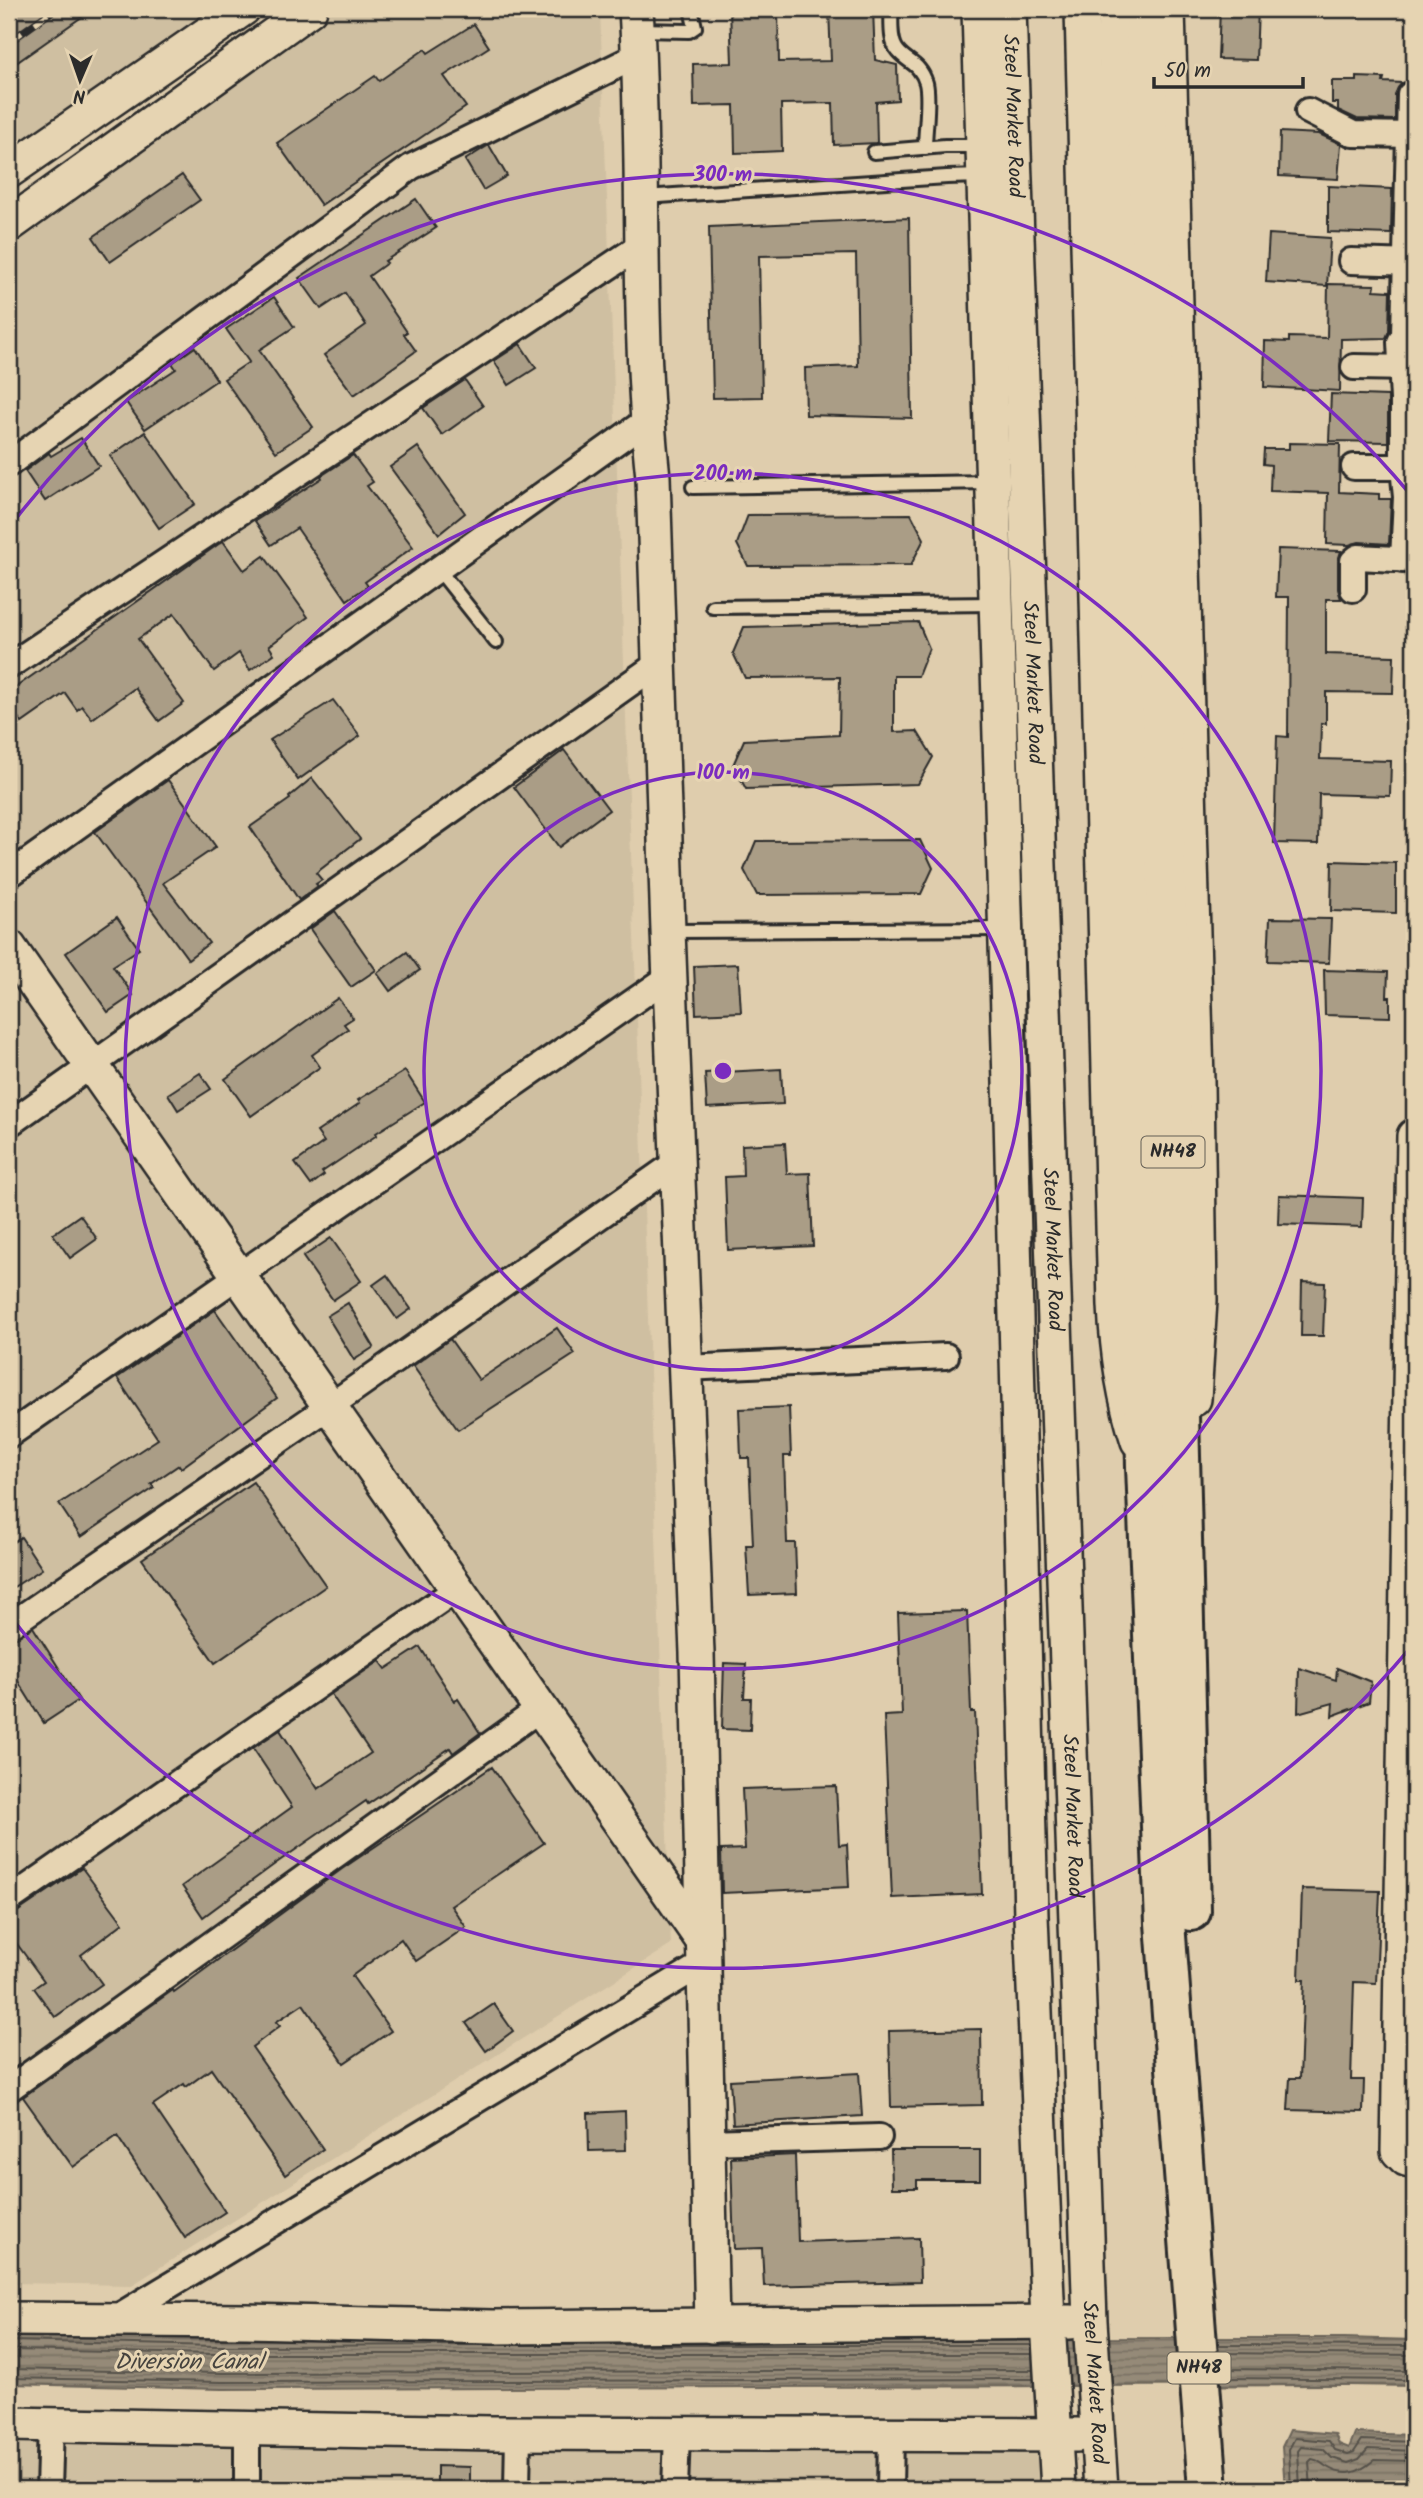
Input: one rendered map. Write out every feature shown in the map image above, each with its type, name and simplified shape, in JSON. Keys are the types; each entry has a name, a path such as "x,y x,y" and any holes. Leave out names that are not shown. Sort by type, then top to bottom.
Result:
{"highway":[{"name":"NH48","path":"1117,9 1163,1470"},
{"name":"NH48","path":"1145,9 1163,1470 1165,1923 1206,2293 1218,2444 1234,2489"},
{"name":"NH48","path":"1208,2489 1218,2444"}],"street":[{"path":"9,171 243,9"},
{"path":"9,225 310,9"},
{"name":"Steel Market Road","path":"979,9 1026,481 1090,2321 1101,2489"},
{"name":"Steel Market Road","path":"1009,9 994,166 993,482 1031,1916 1048,2322 1058,2489"},
{"path":"1083,9 1115,1305 1118,1357 1127,1409 1163,1470"},
{"path":"1163,1470 1194,1401 1199,1272 1195,956 1168,9"},
{"path":"9,464 411,167 638,31 647,420 653,477 697,1653 712,2326"},
{"path":"1353,589 1353,561 1358,557 1409,560 1406,497 1408,467 1403,398 1407,368 1400,342 1404,335 1410,263 1410,95"},
{"path":"1308,111 1353,134 1411,135"},
{"path":"9,666 643,244"},
{"path":"1351,261 1410,263"},
{"path":"1354,367 1407,368"},
{"path":"9,875 647,420"},
{"path":"1354,467 1408,467"},
{"path":"993,482 1026,481"},
{"path":"997,604 1030,603"},
{"path":"9,1124 659,663"},
{"path":"9,947 541,1708 704,1952"},
{"path":"9,1435 670,976"},
{"path":"1414,1136 1409,1786 1398,2151 1406,2159 1414,2161"},
{"path":"9,1626 330,1406 677,1162"},
{"path":"1018,1348 1056,1345"},
{"path":"685,1368 946,1356"},
{"path":"9,1899 457,1588"},
{"path":"9,2089 541,1708"},
{"path":"114,2319 704,1952"},
{"path":"708,2143 879,2137"},
{"path":"9,2319 493,2327 1090,2321"},
{"path":"9,2424 518,2433 1097,2435"},
{"path":"49,2489 51,2424"},
{"path":"247,2428 247,2489"},
{"path":"517,2489 518,2433"},
{"path":"676,2489 677,2433"},
{"path":"890,2489 891,2433"}],"lane":[{"path":"638,31 689,31 695,27 691,9"},
{"path":"891,9 892,40 898,51 920,70 926,84 925,148"},
{"path":"874,152 925,148 994,166"},
{"path":"643,197 947,177 994,166"},
{"path":"693,487 993,482"},
{"path":"438,569 496,642"},
{"path":"713,607 997,604"},
{"path":"668,931 1006,929"}],"shaded area":[{"path":"9,9 224,9 9,161"},
{"path":"336,9 600,9 671,1945 132,2285 9,2283 9,241"},
{"path":"9,2438 1038,2453 1041,2489 9,2489"}],"water":[{"name":"Diversion Canal","path":"9,2334 217,2339 1414,2340 1414,2386 222,2389 9,2384"},
{"path":"1290,2430 1335,2434 1339,2444 1349,2448 1355,2433 1414,2435 1414,2489 1285,2489 1282,2447"}],"building":[{"path":"9,9 93,9 9,68"},
{"path":"730,9 778,9 779,62 831,61 829,9 873,9 875,60 897,65 898,100 876,102 877,143 834,145 833,103 781,104 782,151 735,153 734,105 694,106 693,64 732,63"},
{"path":"1220,9 1258,9 1256,60 1218,59"},
{"path":"474,24 489,47 444,76 466,107 321,205 277,143 375,76 379,81 425,49 428,53"},
{"path":"1357,77 1384,78 1383,82 1402,83 1395,94 1395,120 1357,119 1338,110 1338,103 1332,103 1332,81 1357,81"},
{"path":"1280,132 1319,134 1341,144 1338,179 1279,176"},
{"path":"489,145 507,176 483,190 465,160"},
{"path":"182,175 200,200 110,262 93,237"},
{"path":"1328,186 1392,189 1391,234 1328,232"},
{"path":"416,199 436,228 385,261 387,263 369,276 407,332 404,334 416,351 354,395 324,355 366,325 345,293 321,309 299,278"},
{"path":"909,218 912,418 806,415 805,368 858,366 856,254 759,256 762,397 713,398 709,227"},
{"path":"1269,234 1330,238 1327,286 1266,282"},
{"path":"1328,284 1375,285 1374,290 1390,291 1389,331 1386,338 1341,339 1340,391 1264,387 1265,341 1289,342 1289,337 1327,338"},
{"path":"274,297 294,327 259,350 313,427 276,452 224,379 249,362 226,329"},
{"path":"520,344 536,368 509,385 494,361"},
{"path":"195,347 217,380 145,429 126,402 176,369 172,363"},
{"path":"465,380 483,406 442,435 423,408"},
{"path":"1331,394 1388,396 1388,442 1329,441"},
{"path":"145,432 195,504 159,528 110,456"},
{"path":"81,438 99,466 45,501 25,471 49,453 51,456"},
{"path":"1289,443 1340,444 1339,492 1379,494 1379,499 1391,499 1389,544 1327,544 1328,493 1270,491 1271,465 1263,464 1264,449 1289,449"},
{"path":"418,447 465,513 439,534 390,467"},
{"path":"353,455 373,482 367,486 413,547 365,582 368,586 347,600 297,528 271,545 255,521"},
{"path":"911,514 924,539 911,565 748,566 737,544 748,515"},
{"path":"223,541 244,570 264,556 308,617 269,646 274,654 250,670 239,653 214,671 174,614 138,639 184,703 159,721 135,688 92,719 82,706 77,710 65,693 22,723 9,704 9,692"},
{"path":"1278,549 1341,551 1338,561 1338,589 1341,599 1326,599 1326,654 1394,656 1393,693 1326,692 1326,724 1321,723 1320,759 1391,761 1390,796 1319,794 1318,844 1274,843 1277,736 1288,737 1289,597 1276,597"},
{"path":"918,622 929,648 918,676 894,676 894,732 917,731 933,757 918,784 746,789 733,765 744,740 839,735 840,677 745,678 733,653 744,627"},
{"path":"333,700 360,736 298,780 270,740"},
{"path":"564,750 609,810 559,847 514,787"},
{"path":"312,778 360,839 316,873 322,880 299,900 250,827 290,799 289,797"},
{"path":"168,780 216,847 163,883 209,943 188,959 95,832"},
{"path":"920,840 933,868 921,894 757,895 744,870 756,841"},
{"path":"1332,861 1396,863 1396,913 1331,911"},
{"path":"335,911 376,970 351,987 310,929"},
{"path":"117,917 139,949 113,966 133,995 108,1012 66,953"},
{"path":"1270,918 1331,919 1329,963 1268,961"},
{"path":"407,952 420,970 390,991 377,973"},
{"path":"738,964 741,1012 696,1014 694,966"},
{"path":"1324,970 1388,972 1387,997 1390,997 1390,1017 1325,1015"},
{"path":"338,998 353,1018 344,1024 348,1029 312,1055 320,1067 251,1116 225,1079"},
{"path":"781,1069 783,1104 707,1108 705,1073"},
{"path":"405,1071 425,1102 322,1172 324,1175 311,1185 295,1163 324,1142 317,1132 360,1103 358,1100"},
{"path":"200,1073 211,1089 178,1110 168,1094"},
{"path":"785,1143 787,1174 810,1173 813,1246 728,1250 725,1177 743,1176 742,1145"},
{"path":"1279,1195 1363,1198 1362,1227 1278,1224"},
{"path":"80,1215 97,1239 70,1258 53,1234"},
{"path":"331,1238 361,1281 333,1300 303,1257"},
{"path":"387,1275 411,1309 397,1319 373,1285"},
{"path":"1302,1282 1325,1283 1323,1336 1301,1336"},
{"path":"348,1303 374,1347 354,1360 327,1316"},
{"path":"215,1310 277,1398 181,1468 179,1465 151,1484 154,1488 81,1537 59,1504 158,1439 117,1378"},
{"path":"557,1328 575,1354 458,1430 413,1366 450,1339 479,1380"},
{"path":"789,1407 791,1456 784,1456 787,1543 795,1543 797,1593 749,1595 746,1545 753,1545 749,1458 741,1458 739,1409"},
{"path":"253,1482 326,1586 215,1663 142,1559"},
{"path":"21,1537 42,1569 9,1590 9,1545"},
{"path":"967,1611 971,1712 975,1712 982,1894 892,1898 884,1716 902,1715 898,1613"},
{"path":"33,1627 79,1700 44,1723 9,1667 9,1642"},
{"path":"420,1647 455,1701 458,1699 480,1733 453,1753 450,1748 368,1804 366,1801 203,1917 182,1886 292,1807 253,1748 280,1730 318,1789 371,1753 331,1694 380,1661 386,1669"},
{"path":"724,1663 746,1664 744,1698 751,1698 750,1730 722,1729"},
{"path":"1299,1668 1336,1680 1337,1668 1371,1682 1369,1702 1332,1716 1333,1703 1298,1713"},
{"path":"492,1767 544,1843 451,1906 466,1927 416,1961 401,1939 352,1976 391,2031 344,2063 303,2004 276,2022 280,2026 252,2047 323,2149 285,2175 211,2069 186,2087 184,2084 153,2105 225,2212 185,2238 117,2136 73,2167 23,2097 173,1990 174,1992 342,1869"},
{"path":"836,1786 839,1845 847,1844 849,1887 722,1893 721,1850 745,1849 742,1789"},
{"path":"82,1868 123,1923 81,1955 102,1984 55,2017 34,1988 44,1981 9,1933 9,1915"},
{"path":"1302,1889 1380,1891 1376,1983 1354,1982 1351,2080 1364,2080 1363,2112 1288,2110 1290,2078 1300,2078 1304,1980 1299,1980"},
{"path":"494,2004 513,2031 486,2051 466,2023"},
{"path":"981,2029 982,2105 891,2107 889,2031"},
{"path":"859,2073 862,2116 733,2124 730,2080"},
{"path":"625,2111 626,2150 589,2151 588,2113"},
{"path":"891,2150 980,2150 980,2180 917,2180 917,2188 892,2188"},
{"path":"795,2155 798,2242 919,2238 920,2282 764,2286 762,2248 734,2249 731,2158"},
{"path":"437,2466 470,2467 470,2487 437,2486"}],"railway":[{"path":"9,42 55,9"}]}
